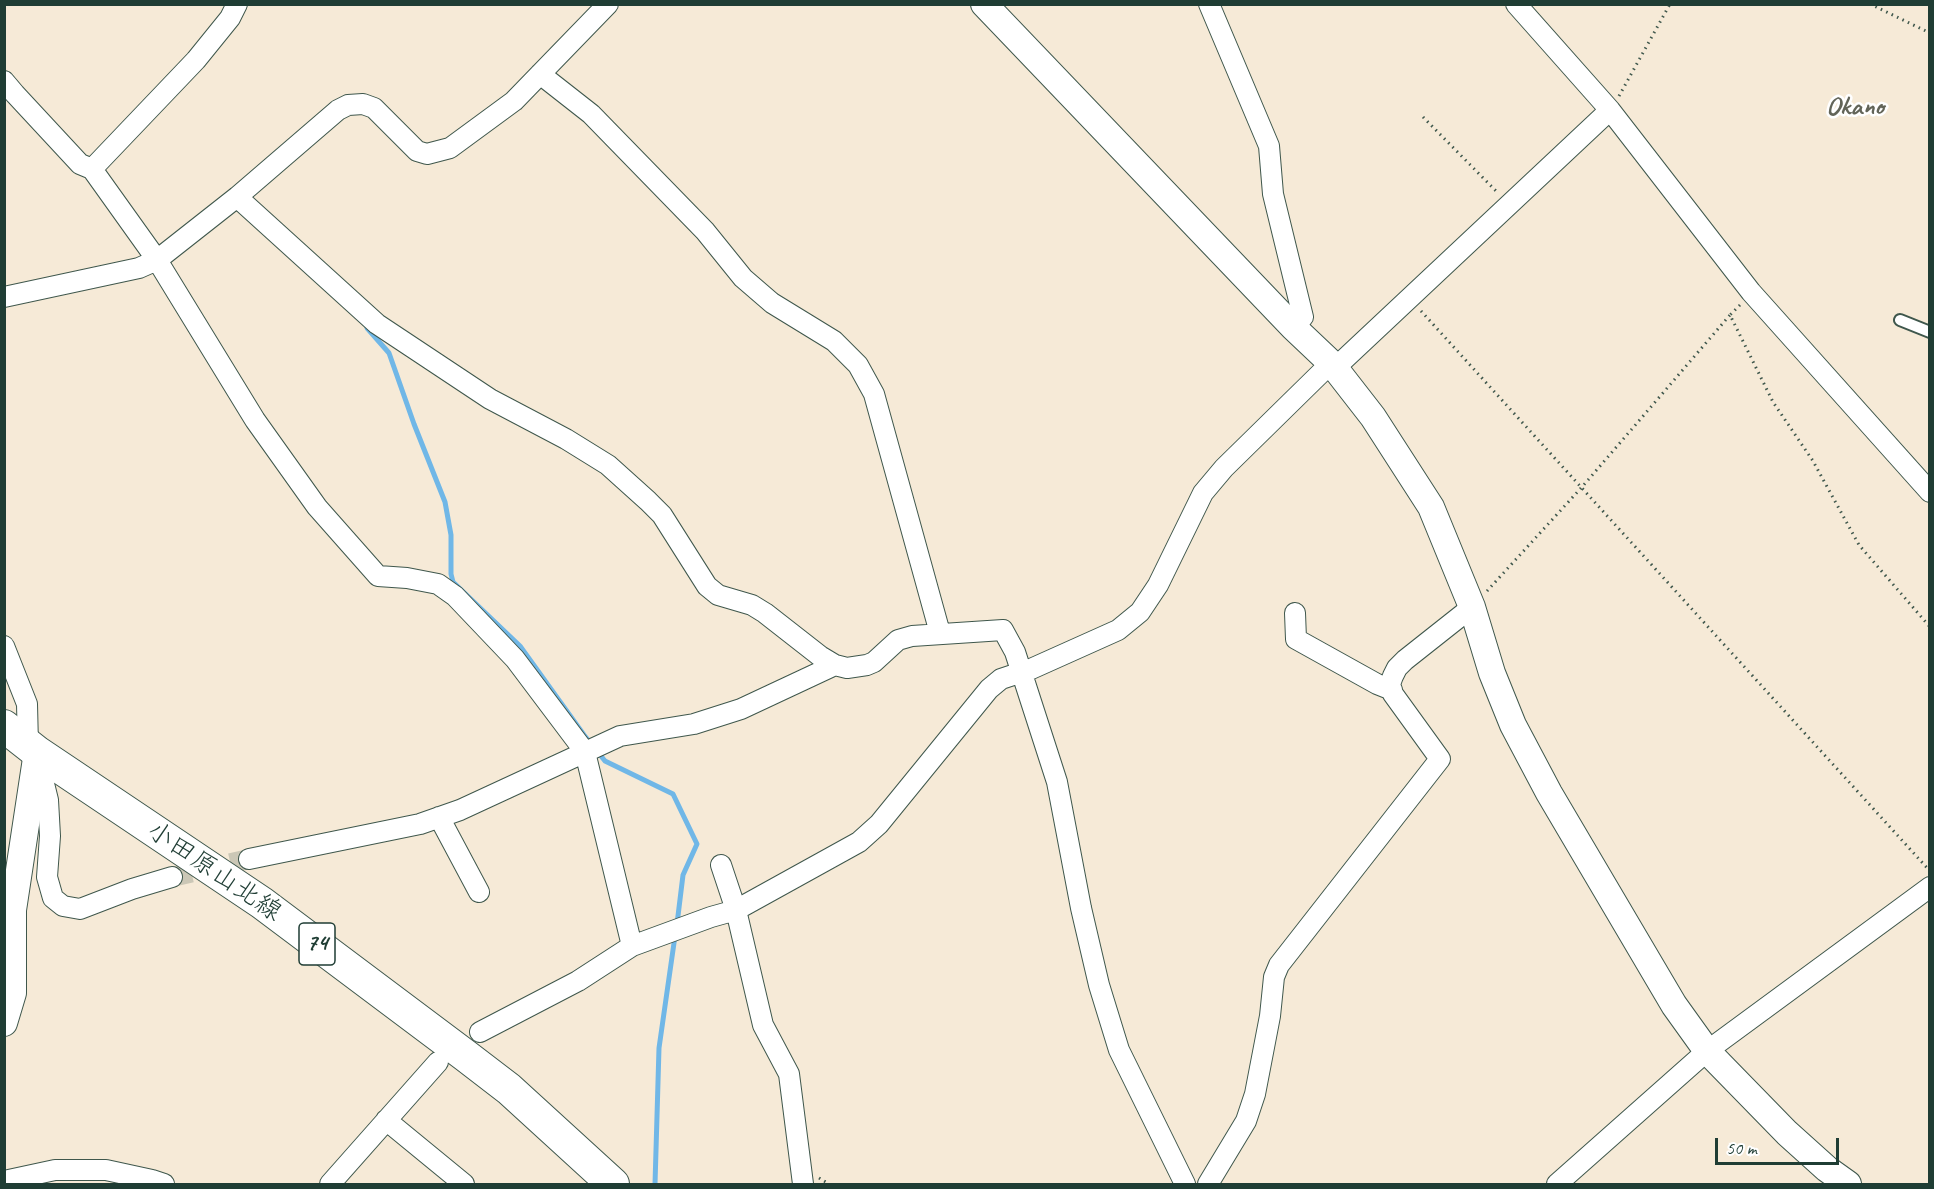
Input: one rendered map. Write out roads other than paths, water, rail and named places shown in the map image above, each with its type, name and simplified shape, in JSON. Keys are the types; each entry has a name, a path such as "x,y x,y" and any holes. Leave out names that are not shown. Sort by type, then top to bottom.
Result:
{"main road":[{"name":"小田原山北線","path":"23,741 262,903 438,1035 509,1089 613,1185"}],"street":[{"path":"92,169 196,60 230,18 237,4"},
{"path":"4,297 139,268 157,260 348,105 363,104 374,108 417,151 427,154 438,152 468,137 505,108 608,4"},
{"path":"984,4 1333,366 1373,417 1431,507 1472,607 1492,674 1513,725 1668,995 1707,1051 1787,1132 1848,1185"},
{"path":"1209,4 1269,146 1273,194 1303,317 1293,327"},
{"path":"1516,4 1610,110 1751,292 1929,492"},
{"path":"540,74 599,122 705,231 743,278 772,303 834,341 858,365 874,394 940,633"},
{"path":"4,81 80,164 92,169 157,260 255,420 324,516 378,576 406,578 438,585 455,596 515,659 585,752 632,946"},
{"path":"480,1032 578,981 632,946 736,910 859,842 879,824 989,689 1001,679 1118,630 1140,612 1158,585 1203,492 1224,468 1333,366 1410,299 1610,110"},
{"path":"237,197 377,324 490,399 566,439 608,465 662,515 706,586 718,595 752,604 835,666 847,668 867,665 874,662 898,640 912,636 1003,630 1015,652 1022,672 1059,791 1097,974 1119,1050 1185,1185"},
{"path":"1208,1185 1246,1121 1255,1094 1270,1016 1274,977 1279,965 1440,759 1392,690 1390,684 1397,668 1472,607"},
{"path":"1295,613 1296,639 1392,690"},
{"path":"4,646 27,704 9,910 13,993 4,1023"},
{"path":"249,859 420,824 460,810 620,736 694,724 741,709 835,666"},
{"path":"23,741 48,800 50,836 47,877 53,898 63,906 80,909 132,889 172,878"},
{"path":"439,817 479,892"},
{"path":"721,865 736,910 763,1025 789,1074 803,1185"},
{"path":"1557,1185 1707,1051 1929,887"},
{"path":"330,1185 438,1062"},
{"path":"386,1120 464,1185"},
{"path":"4,1181 55,1170 106,1170 152,1180 164,1185"}],"lane":[{"path":"1900,320 1929,332"}],"waterway":[{"path":"367,328 389,353 445,502 451,535 453,582 520,646 605,761 673,794 697,844 683,875 677,924"},
{"path":"655,1184 659,1048 675,936"}],"tunnel":[{"path":"172,877 249,859"}],"district":[{"name":"Okano","path":"1855,107"}]}
